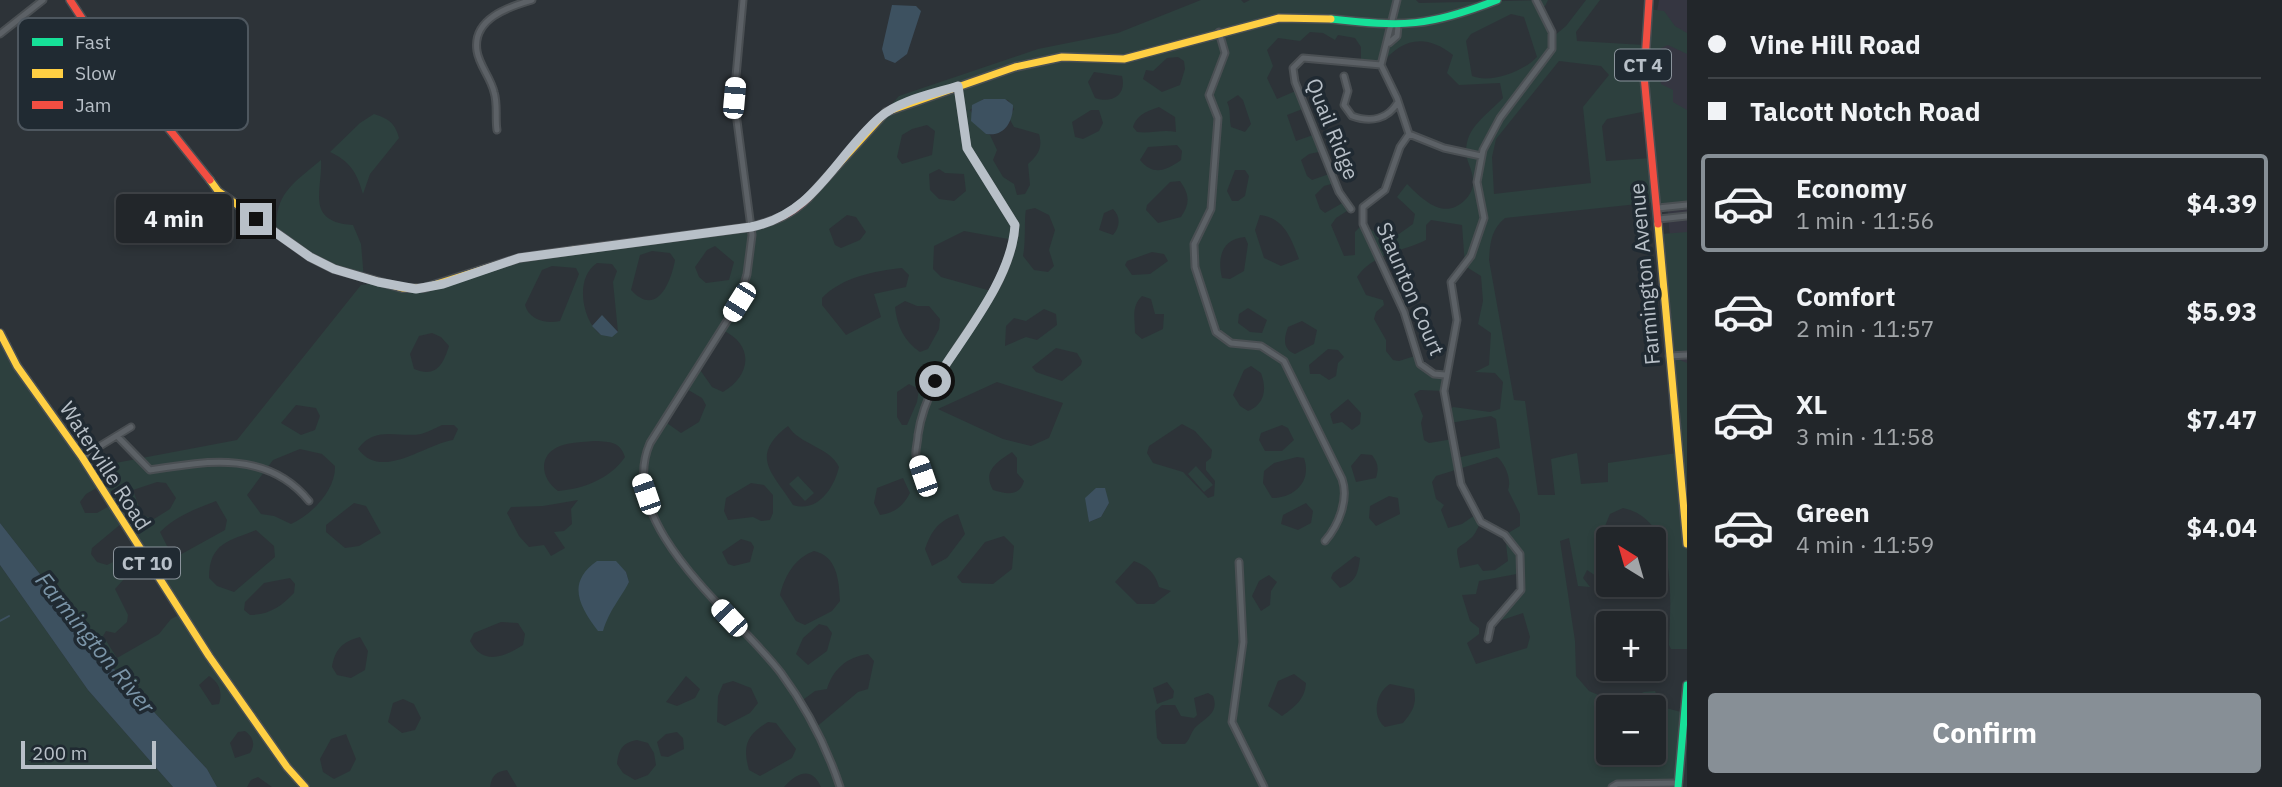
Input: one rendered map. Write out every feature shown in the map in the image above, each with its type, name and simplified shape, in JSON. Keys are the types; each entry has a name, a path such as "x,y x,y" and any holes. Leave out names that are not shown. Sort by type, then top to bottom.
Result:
{"main road":[{"path":"70,0 82,18"},
{"path":"169,130 218,191 310,257 334,269 402,288 425,288 519,258 751,227 776,221 797,209 886,112 958,86 1041,61 1083,56 1125,59 1260,21 1293,17 1395,26 1446,19 1497,0"},
{"name":"Farmington Avenue","path":"1649,0 1643,65 1687,544"},
{"name":"Waterville Road","path":"0,332 17,366 82,457 148,565 209,656 286,765 306,787"},
{"path":"1678,785 1687,685"}],"street":[{"path":"20,18 43,0"},
{"path":"497,130 494,90 477,51 481,31 491,17 507,7 532,0"},
{"path":"743,0 734,98 751,227 747,274 739,302 650,443 642,461 641,479 651,509 672,549 710,599 780,672 828,756 840,787"},
{"path":"1397,0 1397,36 1389,43 1381,65 1409,134 1444,148 1481,156"},
{"path":"1488,639 1491,625 1521,590 1520,554 1505,535 1481,522 1461,484 1444,391 1457,320 1451,282 1471,256 1483,218 1477,182 1481,156 1500,118 1552,48 1553,36 1536,0"},
{"path":"0,34 18,20"},
{"path":"1219,32 1225,53 1209,96 1218,118 1211,209 1194,244 1195,267 1216,332 1231,343 1261,346 1284,360 1342,479 1345,496 1332,533 1325,541"},
{"name":"Quail Ridge","path":"1350,209 1339,192 1295,82 1293,68 1303,58 1381,65"},
{"path":"1344,76 1348,91 1344,105 1352,116 1370,121 1391,111 1398,102"},
{"path":"925,482 916,455 921,412 935,381 1007,266 1014,240 1015,225 967,148 958,86"},
{"path":"1391,111 1402,112"},
{"name":"Staunton Court","path":"1409,134 1400,147 1385,190 1363,207 1363,224 1404,312 1420,364 1434,374 1445,375"},
{"path":"1658,208 1687,205"},
{"path":"1659,219 1687,216"},
{"path":"1668,356 1687,355"},
{"path":"82,457 131,427"},
{"path":"117,436 150,470 211,460 237,462 272,472 301,491 309,501"},
{"path":"1239,562 1243,642 1232,722 1264,787"},
{"path":"1612,787 1617,784 1678,785"}],"shaded area":[{"path":"1659,0 1687,0 1687,468 1682,370 1652,39"}],"green space":[{"path":"1201,0 1241,0 1244,3 1250,0 1416,0 1419,3 1548,0 1545,6 1540,8 1554,36 1566,26 1586,0 1600,0 1576,32 1577,41 1644,45 1648,9 1664,11 1675,26 1687,33 1687,54 1668,45 1661,48 1656,57 1661,84 1673,90 1673,102 1687,110 1687,205 1658,208 1657,202 1505,218 1494,232 1489,260 1514,400 1525,401 1538,495 1555,495 1551,459 1577,453 1581,484 1608,482 1608,463 1677,453 1661,234 1687,232 1687,356 1671,356 1687,363 1687,497 1681,499 1687,544 1687,649 1671,649 1669,645 1670,586 1666,527 1652,527 1641,516 1623,508 1610,514 1606,527 1596,527 1596,576 1587,570 1583,578 1590,587 1578,586 1569,538 1560,541 1575,641 1576,676 1589,691 1598,695 1596,695 1596,765 1666,765 1666,708 1685,713 1678,783 1617,784 1617,787 821,787 813,776 804,774 784,787 517,787 507,770 495,775 490,787 272,787 258,777 251,780 247,787 217,787 207,769 115,670 0,523 0,333 89,468 237,440 361,285 378,283 416,289 495,264 751,227 792,213 899,96 1038,49 1118,33","holes":["1511,14 1524,17 1537,57 1507,75 1488,78 1472,76 1466,41 1471,34","1310,32 1323,33 1335,40 1338,35 1355,38 1361,47 1361,63 1381,65 1405,44 1424,41 1433,43 1453,55 1447,73 1459,85 1500,83 1503,98 1470,133 1466,146 1473,183 1465,200 1449,209 1434,206 1407,184 1397,197 1415,214 1413,224 1399,234 1380,236 1363,224 1355,232 1355,255 1344,256 1331,225 1336,218 1350,209 1346,201 1325,213 1320,209 1315,195 1324,186 1335,183 1332,173 1312,180 1307,176 1301,160 1309,154 1323,151 1316,134 1296,141 1287,115 1305,108 1298,90 1277,99 1267,78 1273,66 1267,50 1278,38 1300,41","1178,57 1184,61 1185,69 1180,85 1162,92 1143,79 1146,70 1153,71 1167,58","1559,61 1601,66 1609,75 1583,107 1591,183 1494,194 1492,157 1496,139","1094,72 1122,76 1120,93 1107,100 1095,98 1088,82","1238,95 1243,100 1251,124 1245,132 1231,127 1227,102","983,99 1008,100 1014,109 1009,118 1014,127 1039,134 1040,139 1037,154 1028,164 1030,185 1025,194 1017,195 1014,184 1003,177 993,160 997,150 990,135 986,134 970,110","1159,107 1175,117 1176,132 1137,132 1133,127 1143,114","1091,110 1099,110 1103,123 1099,131 1083,139 1075,137 1072,122","1647,111 1652,158 1606,161 1602,126 1607,119","927,125 935,131 932,155 902,164 897,157 902,135","1177,145 1182,151 1181,160 1170,167 1155,170 1140,160 1148,147","939,169 945,173 964,174 966,191 954,201 939,199 930,190 929,174","1235,170 1245,170 1249,176 1245,196 1238,201 1232,201 1227,191","1180,181 1186,191 1188,199 1181,217 1158,223 1146,210 1147,205 1170,182","1035,208 1049,215 1055,230 1049,250 1054,266 1048,272 1034,270 1023,256 1026,210","1113,209 1118,219 1113,235 1099,230 1104,213","847,215 856,217 866,232 860,240 841,248 835,245 829,229","1260,215 1275,220 1286,230 1299,259 1281,266 1264,258 1255,230","1431,220 1462,225 1465,266 1481,276 1483,301 1478,324 1491,333 1489,365 1475,372 1495,373 1503,382 1500,409 1490,412 1453,407 1448,412 1450,423 1491,416 1496,419 1500,448 1457,458 1453,439 1429,443 1424,440 1421,423 1423,416 1414,394 1420,390 1444,391 1445,375 1428,370 1418,355 1399,361 1393,360 1386,351 1386,340 1374,319 1376,312 1384,305 1383,300 1366,295 1357,277 1363,269 1380,258 1426,240 1426,225","964,231 1014,240 1007,266 991,291 941,277 933,269 934,246","1245,237 1248,244 1244,271 1230,279 1222,278 1221,256 1231,241","715,246 734,262 729,280 706,283 699,277 695,267 707,250","652,251 670,253 675,260 666,287 655,299 640,298 631,290 640,255","1152,252 1164,254 1168,261 1150,274 1132,275 1125,265 1127,261","597,263 612,264 617,271 613,282 618,332 601,335 594,329 583,299 585,279 590,270","552,266 576,268 579,274 560,321 544,321 530,314 525,305 542,270","902,268 909,275 906,287 874,294 881,317 846,335 822,305 822,298 849,280 870,273","1142,296 1151,299 1155,314 1164,314 1163,329 1142,339 1135,333 1135,308","905,301 917,306 929,306 940,319 939,329 928,349 920,352 914,348 900,327 895,307","1248,308 1267,320 1262,333 1250,332 1238,323 1239,314","1044,309 1056,314 1057,325 1037,340 1026,337 1005,346 1006,326 1014,318 1026,321","1302,321 1317,330 1314,344 1295,354 1288,349 1285,339 1288,327","722,330 740,343 744,351 744,369 733,385 723,392 712,387 698,367","432,333 441,337 449,346 438,368 422,371 414,369 410,354 419,336","1056,348 1077,353 1082,361 1081,365 1062,381 1036,372 1032,367","1328,349 1338,350 1344,357 1338,363 1336,376 1329,380 1320,374 1310,374 1309,365","1251,366 1261,373 1264,385 1261,400 1248,411 1240,406 1233,395 1244,370","997,382 1063,403 1049,438 1031,446 1003,439 938,409","909,384 919,389 917,402 907,425 902,425 897,417 897,392","685,388 702,398 706,405 699,422 681,433 664,421","1348,399 1361,413 1360,424 1352,430 1342,422 1333,424 1330,414","296,405 316,408 320,416 315,430 301,435 281,423","1182,424 1195,431 1212,450 1211,458 1206,462 1206,470 1215,481 1214,496 1208,498 1183,472 1153,463 1147,453 1149,446","442,425 454,425 458,429 453,440 391,462 368,458 358,449 372,437 421,434","1282,425 1288,428 1294,440 1282,451 1265,451 1259,440 1261,433","788,426 800,438 829,455 839,467 824,497 802,507 793,505 768,466 769,447","595,441 617,445 625,457 612,471 595,481 558,491 552,486 544,467 548,455 560,446","300,449 322,454 335,466 331,484 314,508 291,524 274,516 261,514 247,495 273,460","1012,452 1017,458 1017,473 1024,481 1022,486 1016,492 993,490 989,477 993,468","1361,454 1372,455 1378,468 1376,478 1356,482 1351,466","1297,457 1304,458 1306,474 1300,487 1272,498 1263,483 1264,471 1274,463","1497,457 1507,472 1508,490 1520,514 1520,526 1505,535 1508,561 1495,570 1483,571 1478,564 1460,568 1458,548 1472,537 1481,522 1475,515 1462,524 1448,528 1441,510 1444,505 1436,499 1432,482 1436,476","903,478 910,493 894,511 880,515 874,503 877,488","157,482 166,483 176,498 170,509 154,519 142,515 133,490","751,483 764,485 773,495 773,513 770,520 761,521 753,517 728,520 724,511 726,498","100,486 111,505 97,513 85,513 80,502 86,494","1389,496 1398,498 1400,514 1376,526 1369,518 1370,506","1086,499 1109,503 1101,517 1089,522","578,500 571,509 572,524 564,531 554,532 565,548 551,556 544,545 529,547 519,536 507,513 511,507 543,506","216,501 227,520 225,530 178,556 167,546 160,532 193,510","354,503 366,506 381,533 359,546 345,548 326,532 326,525","1306,503 1313,511 1311,523 1298,530 1281,524 1283,515","958,514 965,534 947,558 932,566 925,549 933,531 941,523","122,523 133,540 129,554 107,565 97,562 91,554 92,548","256,530 274,546 275,557 234,592 217,586 209,578 210,566 217,550","1004,536 1014,546 1012,569 993,584 962,583 957,577 985,542","741,539 751,542 754,547 750,562 734,566 728,564 722,552","814,551 822,554 832,563 839,585 840,601 832,611 805,625 796,621 780,595 788,574 796,563","1355,556 1360,558 1355,577 1340,588 1331,578 1333,573","1134,561 1153,574 1159,587 1171,591 1154,604 1137,604 1115,582","616,562 626,572 629,582 612,606","147,564 181,614 171,619 159,634 117,658 103,636 106,631 115,633 127,622 128,615 115,589 132,570","1522,573 1521,590 1500,615 1502,620 1523,613 1530,637 1527,648 1476,664 1467,643 1479,634 1479,628 1470,621 1462,595 1476,594 1479,581","1269,575 1277,582 1271,591 1270,605 1261,611 1252,596 1259,581","290,578 295,584 294,593 280,606 250,615 244,610 245,602 264,583","501,622 518,623 525,634 523,645 509,653 494,657 481,654 470,641 474,633","819,624 827,626 832,633 827,651 808,665 796,654 803,638","360,637 368,651 365,670 351,678 337,675 332,667 340,647","868,654 874,661 868,689 858,692 814,729 800,702 815,691 827,689 842,665","1294,674 1306,683 1305,689 1298,702 1282,716 1268,706 1278,681","209,676 218,684 219,704 212,705 199,685","686,676 700,689 695,698 677,706 666,702","733,681 751,688 758,703 750,713 725,726 717,722 718,696 723,684","1167,682 1174,691 1173,698 1157,704 1153,688","1390,684 1414,689 1413,707 1403,723 1385,727 1377,711 1381,693","1208,693 1213,696 1215,702 1213,711 1194,729 1185,744 1162,744 1157,738 1155,711 1162,705 1175,705 1181,716 1194,718 1197,715 1194,698","403,699 414,704 421,718 415,730 402,733 388,722 393,703","768,722 776,723 796,749 792,758 760,776 749,770 746,754 748,741 755,731","245,731 252,738 253,747 250,753 235,758 230,743 238,732","677,732 683,738 684,749 668,757 661,756 657,742 666,734","346,734 356,759 350,771 334,779 323,772 320,759 331,739","637,740 648,743 654,753 656,765 648,775 635,780 623,773 617,764 620,751 625,745"]},
{"path":"374,114 391,122 399,138 370,174 363,194 352,168 330,152 360,123"},
{"path":"321,160 319,202 322,211 338,223 353,225 361,244 364,279 334,269 277,233 278,208 287,190"},
{"path":"1196,466 1213,485 1204,492 1188,474"},
{"path":"798,476 814,493 805,501 789,484"},
{"path":"0,565 88,690 173,787 0,787"},
{"path":"1655,691 1657,695 1637,695 1644,692"}],"water":[{"path":"892,5 916,6 921,11 907,54 895,63 885,59 882,49"},
{"path":"984,99 1005,99 1013,105 1007,127 998,133 986,134 971,121 972,105"},
{"path":"602,315 618,332 612,337 601,335 592,326"},
{"path":"1096,488 1105,488 1109,503 1101,517 1089,522 1085,498"},
{"path":"0,523 115,670 207,769 217,787 173,787 88,690 0,565"},
{"path":"597,561 616,561 626,572 629,582 603,631 598,631 585,612 579,594 582,577"}],"waterway":[{"path":"0,621 9,616"}],"traffic: fast":[{"path":"1331,19 1416,23 1452,15 1497,0"},
{"path":"1678,787 1687,685"}],"traffic: slow":[{"path":"808,198 886,112 1015,67 1062,57 1124,59 1279,18 1331,19"},
{"path":"210,180 218,191 310,257 334,269 402,288 424,288 519,258 575,250"},
{"path":"1658,224 1687,544"},
{"path":"0,333 17,366 82,457 209,656 287,767 305,787"}],"traffic: jam":[{"path":"70,0 82,18"},
{"path":"1649,0 1644,76 1658,224"},
{"path":"170,130 210,180"},
{"path":"575,250 751,227 782,217 808,198"}],"route":[{"path":"256,219 310,257 334,269 402,288 416,289 434,287 507,260 751,227 776,221 797,209 886,112 958,86 967,148 1015,225 1014,240 1007,266 935,381"}],"water label":[{"name":"Farmington River","path":"95,643"}]}
